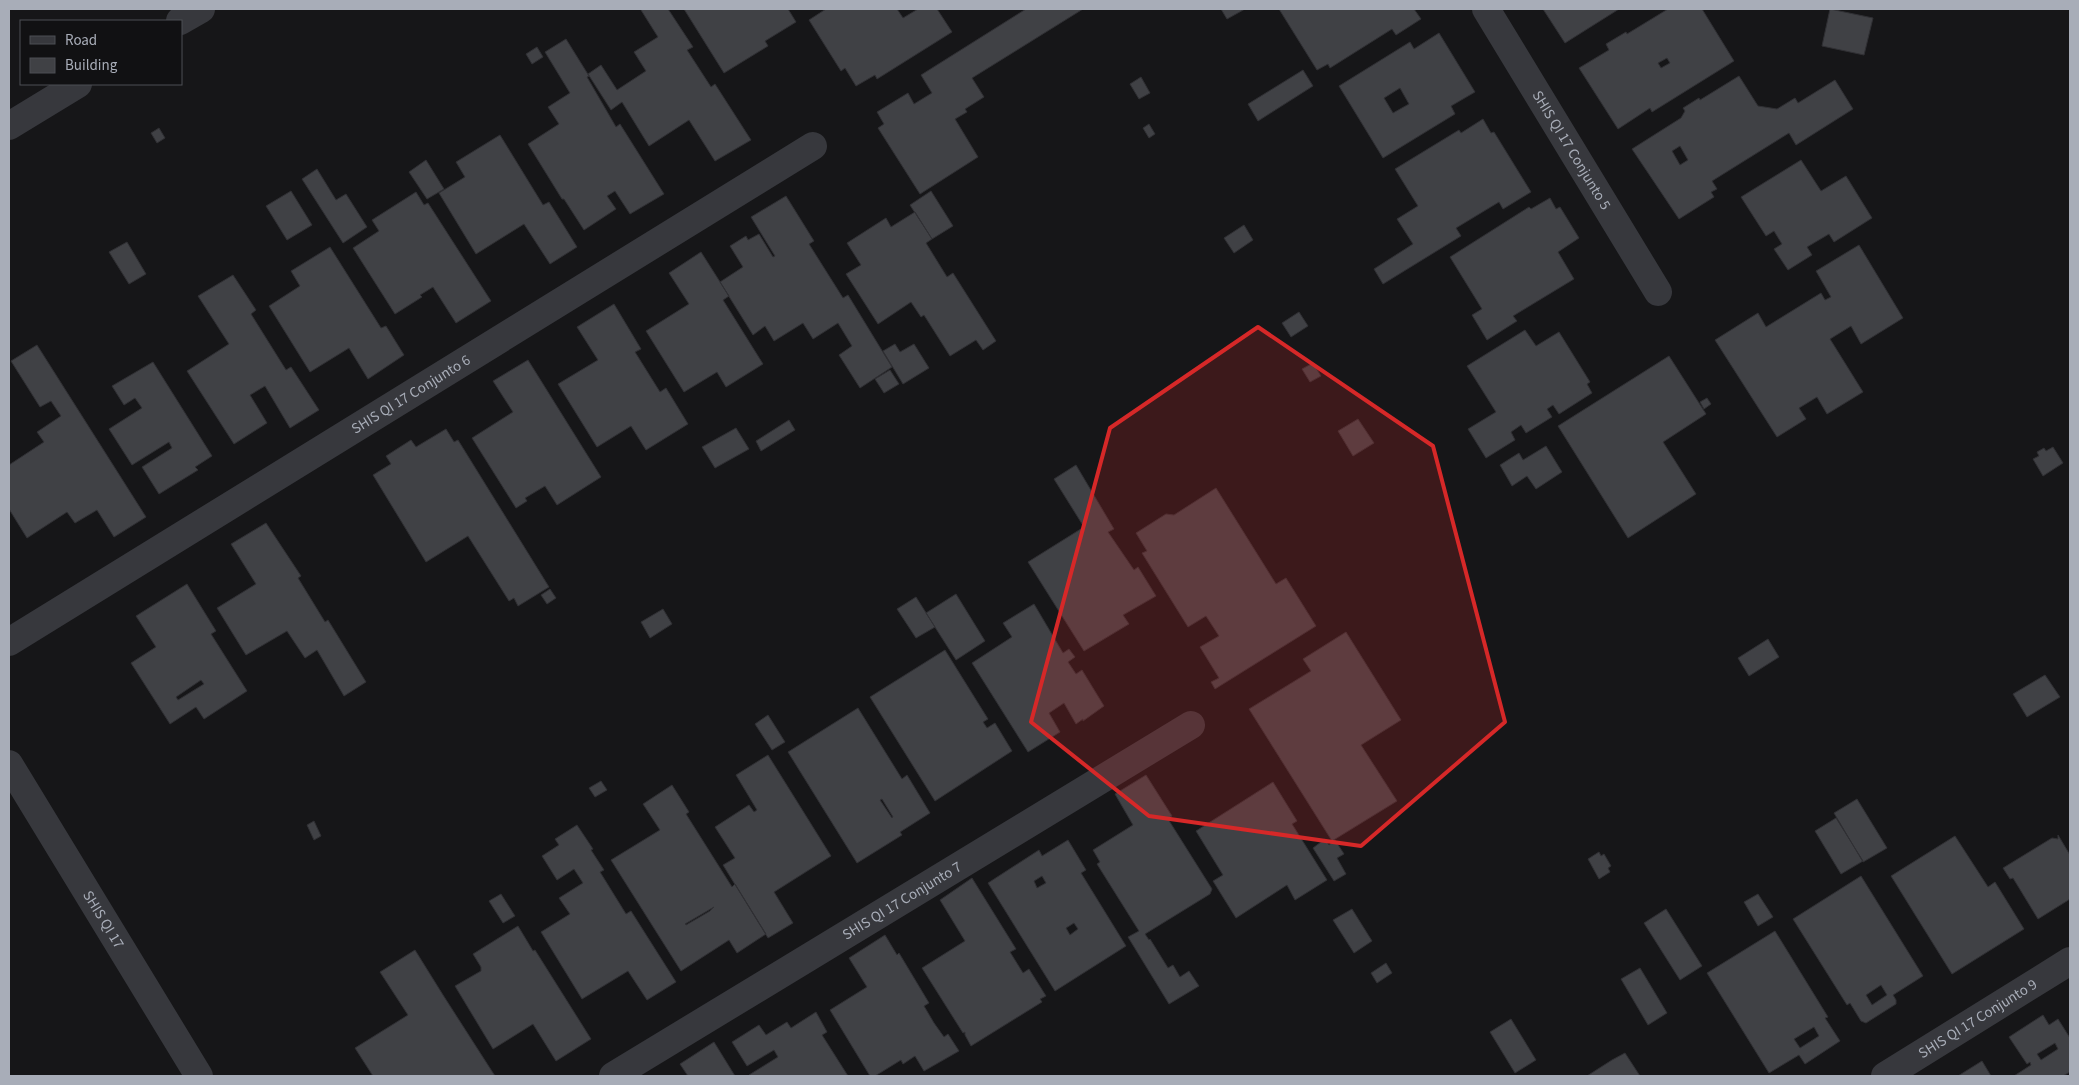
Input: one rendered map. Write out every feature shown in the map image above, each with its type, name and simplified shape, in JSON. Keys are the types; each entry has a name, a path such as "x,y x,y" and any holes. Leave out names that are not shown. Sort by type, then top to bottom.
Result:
{"street":[{"path":"182,20 200,9"},
{"name":"SHIS QI 17 Conjunto 5","path":"1486,9 1658,292"},
{"path":"9,126 76,85"},
{"name":"SHIS QI 17 Conjunto 6","path":"9,642 813,146"},
{"name":"SHIS QI 17 Conjunto 7","path":"613,1076 1191,725"},
{"name":"SHIS QI 17","path":"9,764 199,1076"},
{"name":"SHIS QI 17 Conjunto 9","path":"1885,1076 2070,961"}],"highlighted area":[{"path":"1258,327 1433,446 1505,722 1361,846 1149,816 1031,722 1110,428"}],"building":[{"path":"642,9 668,9 693,47 687,50 711,87 715,84 751,140 715,161 689,120 649,146 622,102 611,110 588,74 601,65 617,90 646,71 634,52 658,37"},
{"path":"684,9 788,9 796,22 765,41 768,46 724,73"},
{"path":"826,9 897,9 903,18 918,9 937,9 952,32 877,79 875,75 856,86 845,68 841,71 809,20"},
{"path":"1026,9 1083,9 972,78 984,97 965,109 967,112 955,119 978,157 920,194 878,128 884,124 877,112 908,93 914,104 932,93 921,75"},
{"path":"1221,9 1245,9 1227,19"},
{"path":"1279,9 1414,9 1421,19 1396,35 1392,29 1330,68 1328,64 1317,70"},
{"path":"1543,9 1619,9 1565,43"},
{"path":"1668,9 1702,9 1734,61 1652,112 1650,108 1618,129 1579,68 1609,50 1606,44 1626,32 1627,34","holes":["1667,58 1670,63 1661,68 1658,63"]},
{"path":"1830,9 1873,18 1864,55 1822,46"},
{"path":"1439,33 1475,92 1451,106 1455,114 1383,158 1339,86 1410,42 1414,49","holes":["1400,88 1409,104 1393,113 1384,98"]},
{"path":"566,39 589,76 587,77 616,127 620,124 664,194 630,214 615,191 607,196 616,209 584,230 564,199 562,199 528,144 559,124 548,107 570,93 545,52"},
{"path":"537,47 543,57 532,64 526,54"},
{"path":"1303,70 1313,86 1258,121 1248,104"},
{"path":"1739,76 1758,106 1777,109 1795,98 1798,103 1835,80 1853,109 1796,145 1789,133 1712,181 1717,189 1711,192 1714,197 1679,219 1632,149 1681,118 1685,111 1683,108 1699,98 1700,100","holes":["1680,146 1688,160 1680,165 1672,151"]},
{"path":"1141,77 1150,93 1139,99 1130,84"},
{"path":"1483,119 1491,133 1494,132 1531,192 1503,209 1499,202 1456,228 1461,236 1383,284 1374,269 1413,244 1397,219 1418,206 1395,169 1459,130 1461,133"},
{"path":"1149,124 1155,134 1149,138 1143,128"},
{"path":"159,128 165,138 157,143 151,133"},
{"path":"500,135 543,205 549,202 577,247 550,264 524,224 476,254 439,193 465,177 456,162"},
{"path":"426,160 444,189 427,199 409,172"},
{"path":"1801,160 1821,191 1846,176 1872,218 1834,242 1829,234 1807,247 1812,255 1788,270 1774,249 1782,244 1774,231 1766,236 1741,197"},
{"path":"317,169 336,200 346,194 367,227 343,243 302,179"},
{"path":"291,191 312,225 287,240 266,206"},
{"path":"931,191 953,226 932,239 910,205"},
{"path":"416,192 424,205 428,203 491,301 456,323 433,287 420,295 422,297 395,314 353,248 379,231 372,220"},
{"path":"786,196 814,241 809,244 843,298 848,295 892,367 860,388 839,355 852,346 838,323 813,339 803,323 774,341 765,326 753,335 720,282 743,267 730,246 746,236 748,240 759,234 773,257 775,256 751,217"},
{"path":"1550,198 1556,209 1560,207 1579,238 1558,252 1574,279 1513,316 1517,321 1487,340 1472,315 1482,309 1450,257 1529,207 1531,209"},
{"path":"915,212 932,239 926,243 947,277 953,273 996,341 983,350 976,340 950,356 924,315 921,317 911,302 878,324 846,274 861,265 847,243 886,218 891,227"},
{"path":"1244,225 1253,240 1234,253 1224,238"},
{"path":"127,242 146,274 129,284 109,252"},
{"path":"1859,245 1903,318 1861,344 1851,326 1830,339 1863,392 1827,414 1817,397 1799,408 1806,419 1777,437 1715,340 1758,313 1766,327 1821,293 1825,300 1831,297 1816,271"},
{"path":"330,247 381,328 386,326 404,355 368,379 349,348 310,372 269,306 300,286 291,271"},
{"path":"701,252 729,296 723,300 763,364 726,387 717,372 684,392 646,331 689,304 669,273"},
{"path":"233,275 256,310 251,314 286,370 291,367 319,410 290,428 265,386 250,395 267,423 234,444 187,371 229,344 198,296"},
{"path":"614,304 641,349 635,352 660,392 666,388 688,424 646,450 631,426 597,447 558,384 598,360 577,327"},
{"path":"1299,312 1308,326 1291,337 1282,323"},
{"path":"1525,330 1536,346 1559,332 1590,382 1587,384 1592,393 1559,414 1553,405 1547,409 1552,417 1526,433 1521,425 1511,432 1515,440 1486,458 1468,429 1496,412 1467,366"},
{"path":"895,344 900,352 914,344 929,368 903,384 883,351"},
{"path":"37,345 146,517 114,537 97,510 75,523 67,512 27,538 9,509 9,465 44,442 37,432 61,416 51,401 40,407 11,361"},
{"path":"1669,356 1706,414 1663,442 1696,494 1628,538 1558,426"},
{"path":"528,360 601,477 557,505 545,486 525,498 527,501 516,508 472,438 513,412 493,381"},
{"path":"153,362 212,456 195,467 198,470 159,494 142,467 172,448 169,442 132,465 109,429 142,408 135,398 124,405 112,386"},
{"path":"1313,363 1321,376 1310,382 1302,369"},
{"path":"890,370 899,384 884,393 875,379"},
{"path":"1707,398 1711,404 1704,409 1700,402"},
{"path":"1358,419 1374,443 1353,456 1338,431"},
{"path":"789,420 795,430 761,451 756,441"},
{"path":"736,428 749,449 715,468 702,447"},
{"path":"446,429 454,442 458,440 549,587 518,606 514,598 509,601 468,536 426,562 373,475 391,464 386,456 411,440 416,447"},
{"path":"1546,446 1562,472 1536,489 1527,476 1512,486 1500,465 1519,453 1523,460"},
{"path":"2053,447 2063,463 2043,476 2033,459 2039,456 2037,452 2044,448 2046,451"},
{"path":"1076,465 1114,529 1108,532 1134,570 1138,567 1156,596 1123,615 1129,624 1084,651 1028,562 1084,527 1054,479"},
{"path":"1216,488 1276,584 1286,578 1316,626 1215,689 1211,682 1219,678 1200,647 1219,636 1206,616 1188,627 1142,553 1147,551 1136,533 1166,514 1174,515"},
{"path":"266,523 301,576 298,578 325,622 328,620 366,682 344,696 317,650 305,658 287,631 246,655 217,608 256,584 231,544"},
{"path":"187,584 216,631 211,634 247,691 204,719 196,707 170,724 131,663 156,647 136,616","holes":["201,680 204,684 178,700 176,697"]},
{"path":"550,589 556,598 547,604 541,595"},
{"path":"956,594 985,641 956,660 926,613"},
{"path":"916,597 935,627 916,638 897,609"},
{"path":"1034,604 1063,653 1069,649 1075,657 1068,662 1076,674 1082,670 1104,706 1076,724 1064,703 1049,713 1060,732 1028,752 972,663 1012,637 1003,623"},
{"path":"663,609 672,624 650,638 641,622"},
{"path":"1346,632 1401,720 1361,745 1397,801 1332,841 1249,709 1311,671 1303,659"},
{"path":"1768,639 1779,657 1749,676 1738,658"},
{"path":"945,650 988,719 983,722 987,728 995,723 1012,751 935,801 870,697"},
{"path":"2045,675 2060,697 2027,717 2013,694"},
{"path":"858,708 902,779 907,775 930,813 900,832 902,835 857,863 788,752","holes":["882,799 892,818 880,800"]},
{"path":"768,715 785,742 772,750 755,724"},
{"path":"768,755 831,856 774,892 793,923 768,938 723,865 735,858 715,827 749,805 754,812 757,810 736,775"},
{"path":"1146,775 1172,816 1168,819 1212,889 1210,894 1145,934 1168,968 1173,965 1180,977 1189,971 1199,986 1169,1004 1128,937 1139,931 1097,864 1100,862 1093,850 1133,825 1115,794"},
{"path":"601,781 607,790 595,797 589,788"},
{"path":"1273,782 1297,821 1292,824 1327,880 1295,900 1287,885 1236,918 1213,881 1223,875 1196,831"},
{"path":"672,785 689,812 686,814 732,887 735,884 766,934 737,953 729,940 681,971 611,860 660,830 643,804","holes":["714,907 686,925 685,924"]},
{"path":"1857,799 1887,848 1863,862 1834,813"},
{"path":"1836,818 1863,861 1841,874 1815,831"},
{"path":"314,821 321,836 314,840 307,825"},
{"path":"577,825 604,870 600,872 626,914 631,911 676,982 647,1000 628,971 582,999 541,932 570,914 559,898 583,883 574,869 557,880 542,856 559,845 555,839"},
{"path":"2058,835 2070,855 2070,899 2038,919 2013,878 2010,879 2003,868 2052,838 2058,839"},
{"path":"1955,836 1988,887 1995,882 2024,929 1952,974 1891,876"},
{"path":"1325,839 1329,845 1335,840 1344,854 1337,858 1346,874 1334,881 1313,848"},
{"path":"1068,840 1086,870 1081,873 1126,946 1055,991 988,883 1039,850 1042,856","holes":["1042,876 1046,883 1037,888 1034,881","1074,923 1078,929 1070,935 1066,928"]},
{"path":"1599,852 1601,856 1604,854 1611,866 1608,868 1610,872 1599,879 1588,859"},
{"path":"1861,876 1923,976 1893,995 1896,1004 1866,1023 1861,1021 1850,1003 1847,1005 1793,919","holes":["1881,985 1887,995 1872,1005 1866,995"]},
{"path":"972,878 1016,949 1010,952 1023,973 1029,969 1046,996 1040,999 1042,1002 971,1046 965,1032 963,1033 922,968 965,941 940,900"},
{"path":"501,894 515,916 503,923 489,901"},
{"path":"1758,894 1773,917 1758,926 1744,902"},
{"path":"1352,909 1372,941 1354,953 1333,920"},
{"path":"1666,909 1702,966 1680,980 1644,923"},
{"path":"518,926 591,1039 556,1061 533,1024 493,1049 455,986 481,971 481,967 473,954"},
{"path":"1775,931 1828,1017 1825,1018 1840,1041 1805,1064 1799,1055 1769,1073 1707,973","holes":["1814,1027 1819,1036 1800,1048 1794,1039"]},
{"path":"885,935 897,955 899,953 929,1003 924,1006 934,1023 944,1037 948,1034 959,1051 924,1071 915,1056 903,1064 901,1060 875,1076 870,1076 830,1010 867,987 849,958"},
{"path":"415,950 495,1076 373,1076 355,1048 408,1015 380,972"},
{"path":"1386,963 1392,973 1377,983 1371,973"},
{"path":"1640,968 1667,1013 1648,1025 1621,979"},
{"path":"816,1012 827,1032 822,1035 848,1076 749,1075 778,1057 774,1050 747,1066 732,1042 759,1025 766,1035 787,1022 791,1028"},
{"path":"2043,1015 2049,1025 2058,1019 2070,1038 2070,1072 2063,1076 2014,1076 2031,1065 2030,1062 2027,1064 2009,1037","holes":["2055,1043 2058,1049 2041,1060 2037,1054"]},
{"path":"1511,1019 1536,1060 1515,1073 1490,1032"},
{"path":"714,1042 735,1076 688,1076 680,1064"},
{"path":"1625,1053 1640,1076 1587,1076 1612,1060"},
{"path":"1982,1061 1991,1076 1958,1076"}]}
